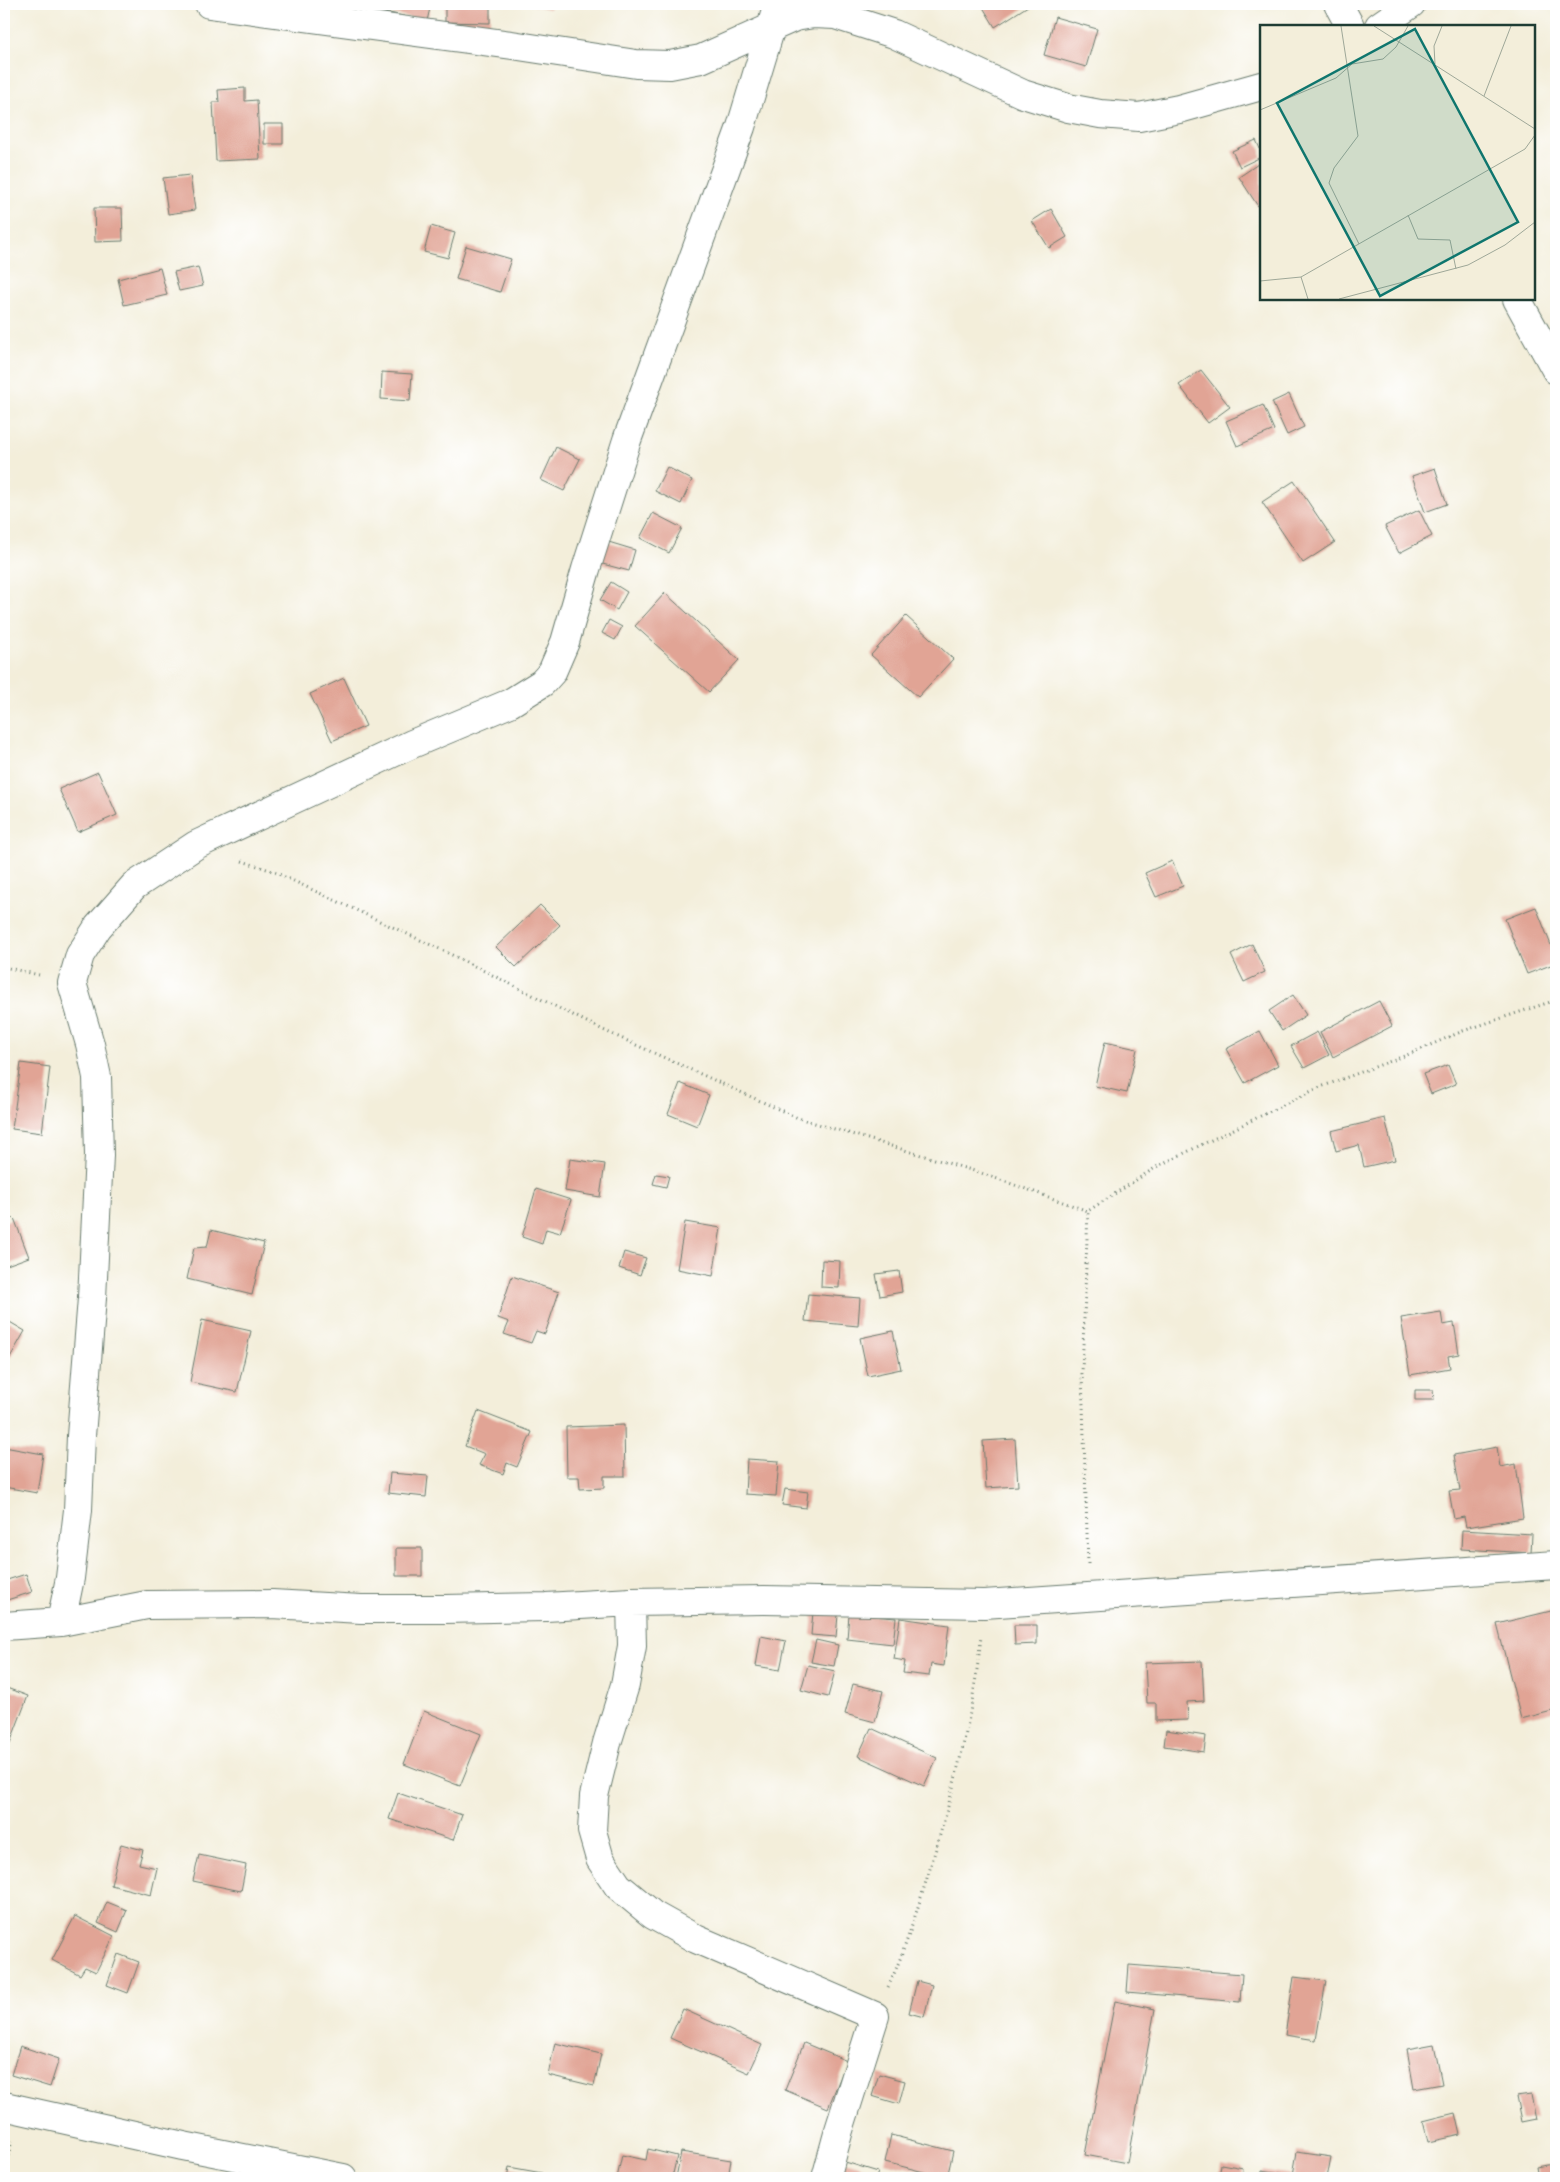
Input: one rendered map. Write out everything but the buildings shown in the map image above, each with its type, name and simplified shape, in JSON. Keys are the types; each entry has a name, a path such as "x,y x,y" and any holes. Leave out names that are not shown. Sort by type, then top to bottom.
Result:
{"street":[{"path":"209,4 512,45 636,64 670,65 701,59 774,16 795,17 814,14 835,14 894,34 1023,94 1068,108 1100,114 1140,117 1188,107 1260,86"},
{"path":"1338,4 1349,25"},
{"path":"1380,25 1411,4"},
{"path":"61,1622 70,1578 78,1510 81,1436 93,1290 99,1155 97,1077 90,1044 72,983 80,955 98,927 120,901 148,876 196,845 412,744 510,704 542,684 552,672 565,642 591,552 627,440 738,136 774,16"},
{"path":"1518,300 1556,370"},
{"path":"4,1626 61,1622 147,1605 272,1604 360,1609 446,1609 546,1607 631,1602 764,1600 984,1604 1556,1565"},
{"path":"631,1602 632,1646 625,1685 606,1743 594,1796 592,1831 600,1859 618,1886 652,1915 696,1939 875,2016 826,2178"},
{"path":"4,2106 136,2136 343,2178"}],"path":[{"path":"196,845 270,870 444,951 603,1030 798,1118 981,1173 1088,1211"},
{"path":"1088,1211 1158,1166 1318,1088 1407,1055 1463,1030 1556,1000"},
{"path":"1088,1211 1082,1374 1089,1597"},
{"path":"875,2016 900,1961 951,1801 978,1670 984,1604"}]}
